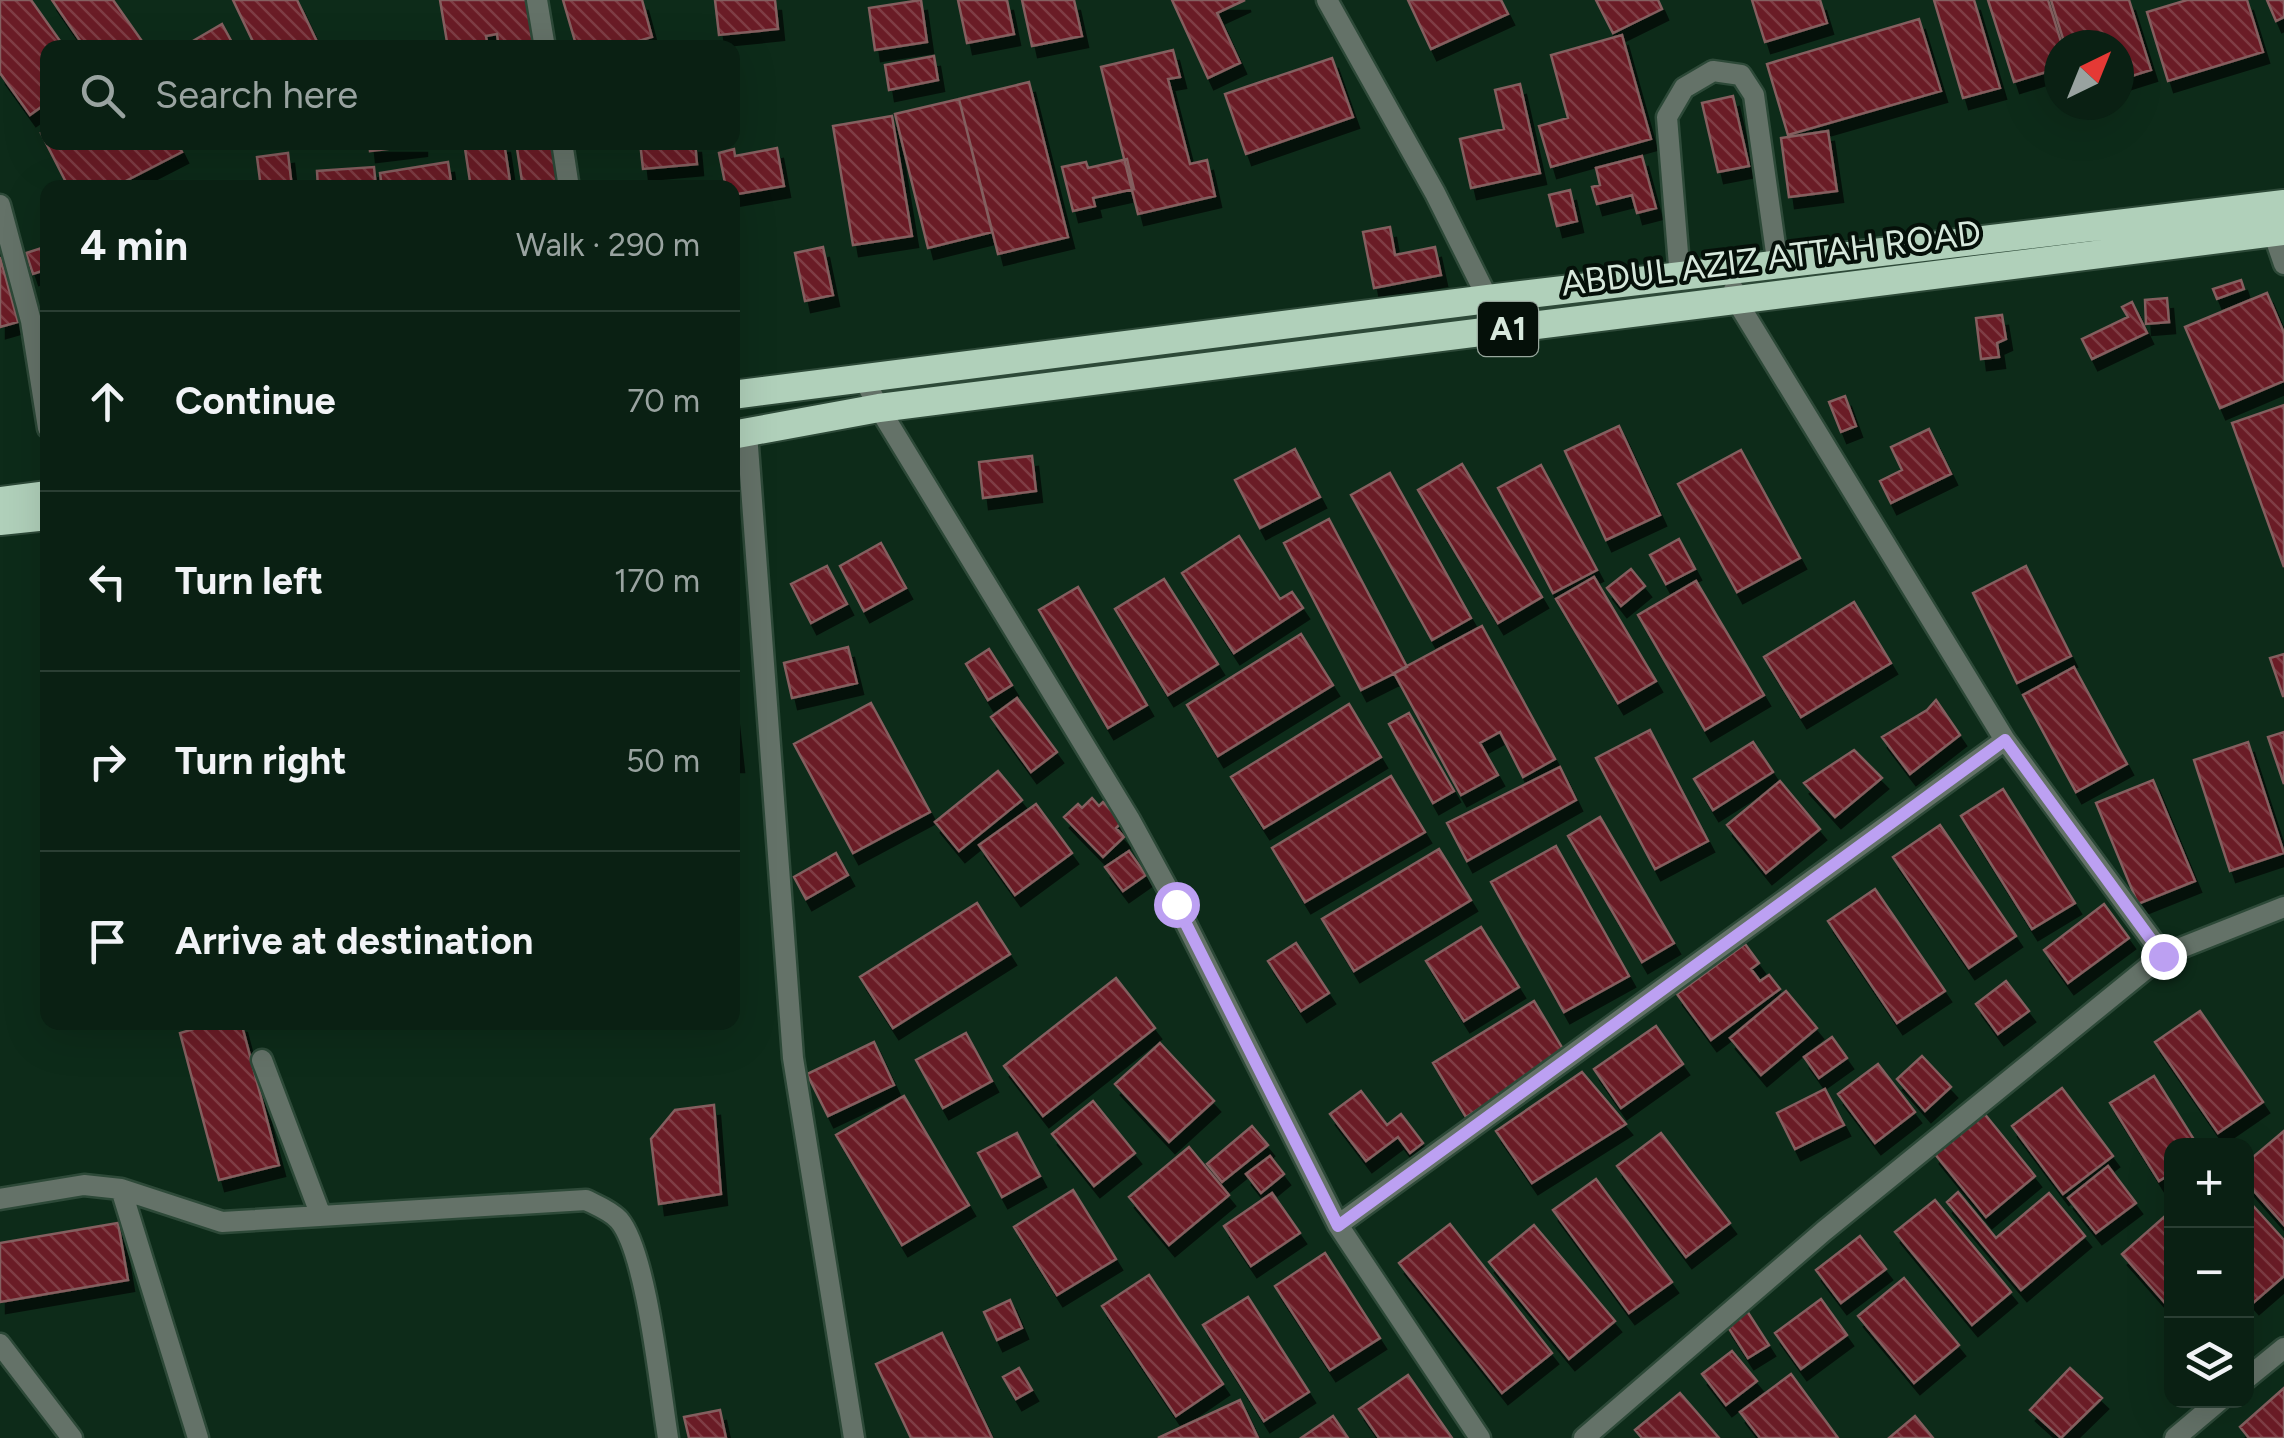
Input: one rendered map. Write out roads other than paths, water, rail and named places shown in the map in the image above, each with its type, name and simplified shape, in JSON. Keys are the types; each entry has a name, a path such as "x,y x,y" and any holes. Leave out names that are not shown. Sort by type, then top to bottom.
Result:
{"highway":[{"name":"ABDUL AZIZ ATTAH ROAD","path":"740,395 1488,299 2284,204"},
{"name":"ABDUL AZIZ ATTAH ROAD","path":"740,434 878,408 2278,232"},
{"path":"0,501 40,496"},
{"path":"0,521 40,517"}],"street":[{"path":"537,0 544,40"},
{"path":"1326,0 1435,193 1488,299"},
{"path":"1680,278 1667,117 1684,88 1714,71 1741,74 1754,95 1778,266"},
{"path":"563,150 568,180"},
{"path":"0,205 30,322 40,381"},
{"path":"2278,232 2284,264"},
{"path":"1730,272 1736,300 2005,740 2163,956"},
{"path":"863,378 1130,820 1338,1226 1480,1438"},
{"path":"740,434 793,1058 854,1438"},
{"path":"1338,1226 2005,740"},
{"path":"1584,1438 1824,1231 2163,956 2284,908"},
{"path":"262,1060 320,1216"},
{"path":"0,1198 84,1186 121,1189 222,1222 586,1200 617,1217 632,1242 668,1438"},
{"path":"121,1189 198,1438"},
{"path":"0,1344 72,1438"},
{"path":"2254,1372 2284,1348"},
{"path":"2175,1438 2211,1408"}]}
